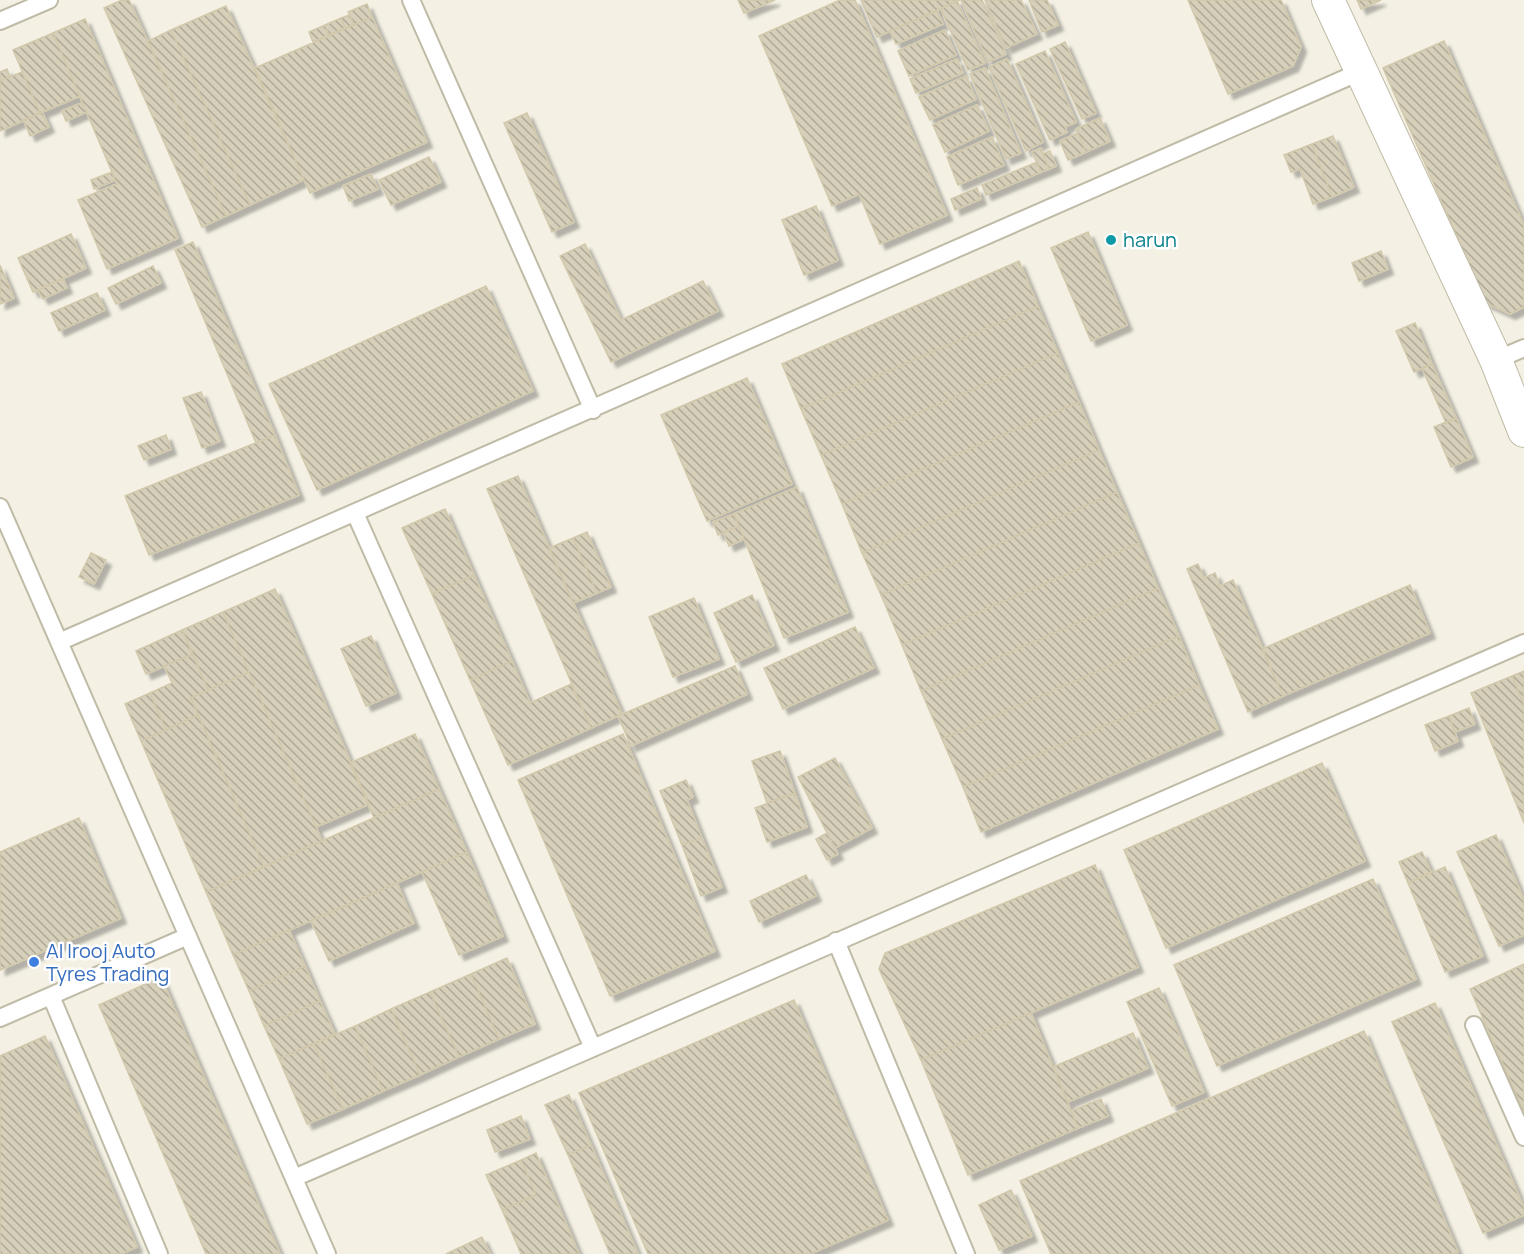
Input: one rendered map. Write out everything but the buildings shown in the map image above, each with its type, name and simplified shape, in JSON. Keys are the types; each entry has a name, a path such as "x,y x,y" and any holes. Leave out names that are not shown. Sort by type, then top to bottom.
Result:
{"street":[{"path":"1328,0 1496,360 1524,431"}],"lane":[{"path":"0,21 49,0"},
{"path":"411,0 593,410"},
{"path":"59,642 593,410 1362,71"},
{"path":"1496,360 1524,348"},
{"path":"0,507 327,1254"},
{"path":"355,513 593,1047"},
{"path":"294,1178 1524,643"},
{"path":"0,1018 188,936"},
{"path":"836,941 966,1254"},
{"path":"51,996 159,1254"},
{"path":"1474,1026 1524,1137"}],"place":[{"name":"harun","path":"1111,240"},
{"name":"Al Irooj Auto Tyres Trading","path":"34,962"}]}
